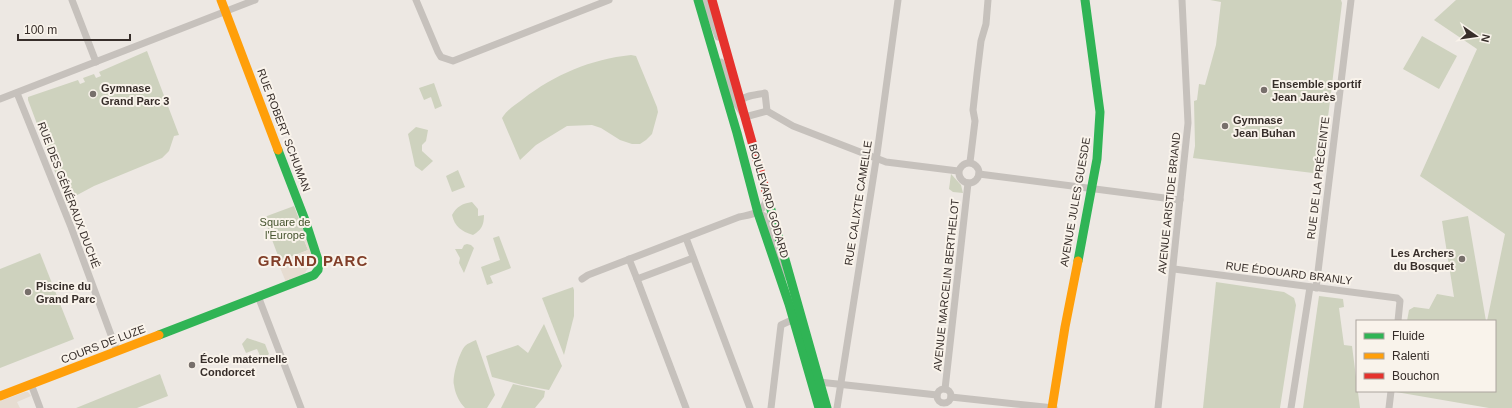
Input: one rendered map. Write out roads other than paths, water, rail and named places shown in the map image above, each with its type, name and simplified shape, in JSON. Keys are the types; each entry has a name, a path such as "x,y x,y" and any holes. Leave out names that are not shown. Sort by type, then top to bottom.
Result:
{"street":[{"path":"72,0 96,62"},
{"name":"RUE ROBERT SCHUMAN","path":"220,0 305,220 320,263 318,270"},
{"path":"0,100 255,0"},
{"path":"416,0 441,57 453,61 609,0"},
{"name":"BOULEVARD GODARD","path":"698,0 734,122 758,212 794,319 819,408"},
{"path":"705,0 734,78"},
{"name":"BOULEVARD GODARD","path":"712,0 734,78 738,103 745,117 827,408"},
{"name":"RUE CALIXTE CAMELLE","path":"837,408 876,158 898,0"},
{"path":"970,162 977,74 981,41 986,24 988,0"},
{"name":"AVENUE JULES GUESDE","path":"1053,408 1065,327 1096,159 1100,112 1085,0"},
{"name":"AVENUE ARISTIDE BRIAND","path":"1158,408 1174,269 1188,123 1182,0"},
{"name":"RUE DE LA PRÉCEINTE","path":"1291,408 1313,287 1351,0"},
{"path":"704,19 738,103 734,122"},
{"name":"RUE DES GÉNÉRAUX DUCHÉ","path":"17,93 118,351"},
{"path":"738,103 748,96 765,94 767,111"},
{"path":"745,117 767,111 793,126 886,162 958,171"},
{"path":"970,162 976,165 979,174 977,180 968,183 960,178 958,171 964,164 970,162"},
{"path":"979,174 1180,200"},
{"name":"AVENUE MARCELIN BERTHELOT","path":"945,389 968,183"},
{"path":"582,279 588,275 739,217 758,212 765,205 767,198"},
{"path":"758,212 766,217 779,259 796,302"},
{"path":"686,238 750,408"},
{"path":"637,279 693,258"},
{"path":"629,259 686,408"},
{"name":"RUE ÉDOUARD BRANLY","path":"1174,269 1397,298 1400,301 1398,320"},
{"name":"COURS DE LUZE","path":"0,396 314,275 318,270"},
{"path":"258,296 301,408"},
{"path":"771,408 782,325 794,319"},
{"path":"819,382 937,395"},
{"path":"31,384 40,408"},
{"path":"937,395 939,391 945,389 949,391 951,397"},
{"path":"1389,408 1391,392"},
{"path":"937,395 938,399 943,405 948,402 951,397"},
{"path":"951,397 1053,408"}],"place":[{"name":"Ensemble sportif Jean Jaurès","path":"1264,90"},
{"name":"Gymnase Grand Parc 3","path":"93,94"},
{"name":"Gymnase Jean Buhan","path":"1225,126"},
{"name":"Les Archers du Bosquet","path":"1462,259"},
{"name":"Piscine du Grand Parc","path":"28,292"},
{"name":"École maternelle Condorcet","path":"192,365"}],"district":[{"name":"GRAND PARC","path":"313,261"}],"park label":[{"name":"Square de l'Europe","path":"285,228"}]}
